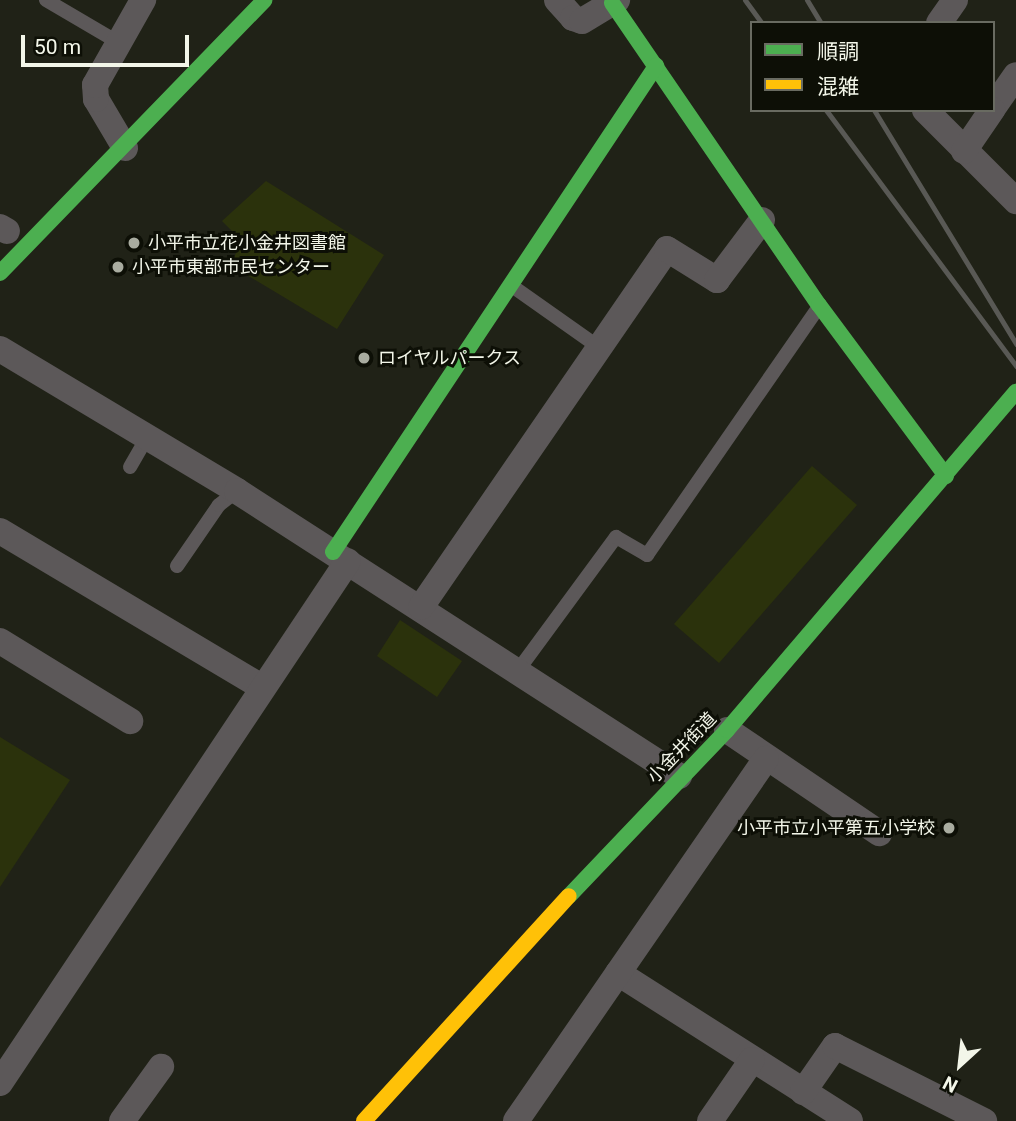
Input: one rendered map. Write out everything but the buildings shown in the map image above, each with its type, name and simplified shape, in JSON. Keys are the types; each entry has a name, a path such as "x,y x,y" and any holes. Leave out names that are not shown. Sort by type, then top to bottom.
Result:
{"street":[{"path":"125,148 96,99 95,85 116,41 143,0"},
{"path":"0,273 125,148 265,0"},
{"path":"557,0 566,13 582,20 615,2 820,306 946,476"},
{"path":"940,21 955,0"},
{"path":"0,1083 260,686 511,285 656,66"},
{"path":"995,106 1016,75"},
{"path":"927,112 1016,201"},
{"path":"964,151 991,112"},
{"path":"421,607 667,249 717,280 762,220"},
{"path":"0,349 341,556 519,669 679,776"},
{"name":"小金井街道","path":"364,1121 679,776 727,730 1016,393"},
{"path":"0,531 260,686"},
{"path":"0,641 130,721"},
{"path":"727,730 766,759 879,833"},
{"path":"525,1118 618,972 766,759"},
{"path":"618,972 850,1121"},
{"path":"803,1092 835,1046 984,1121"},
{"path":"710,1121 752,1060"},
{"path":"122,1121 161,1067"}],"lane":[{"path":"46,0 116,41"},
{"path":"511,285 600,348"},
{"path":"519,669 616,537 647,555 820,306"},
{"path":"131,467 147,438"},
{"path":"177,566 219,505 237,491"}],"green space":[{"path":"266,181 384,255 337,329 230,265 242,241 222,221"},
{"path":"812,466 857,505 719,663 674,624"},
{"path":"400,620 462,661 437,697 377,656"},
{"path":"0,737 70,780 0,887"}],"railway":[{"path":"745,0 761,21"},
{"path":"807,0 820,21"},
{"path":"827,112 1016,366"},
{"path":"875,112 1016,344"}],"traffic: fast":[{"path":"0,273 265,0"},
{"path":"612,3 819,305 946,476"},
{"path":"333,552 656,66"},
{"path":"569,896 727,730 1016,392"}],"traffic: slow":[{"path":"364,1121 569,896"}],"place":[{"name":"小平市立花小金井図書館","path":"134,243"},
{"name":"小平市東部市民センター","path":"118,267"},
{"name":"ロイヤルパークス","path":"364,358"},
{"name":"小平市立小平第五小学校","path":"949,828"}]}
